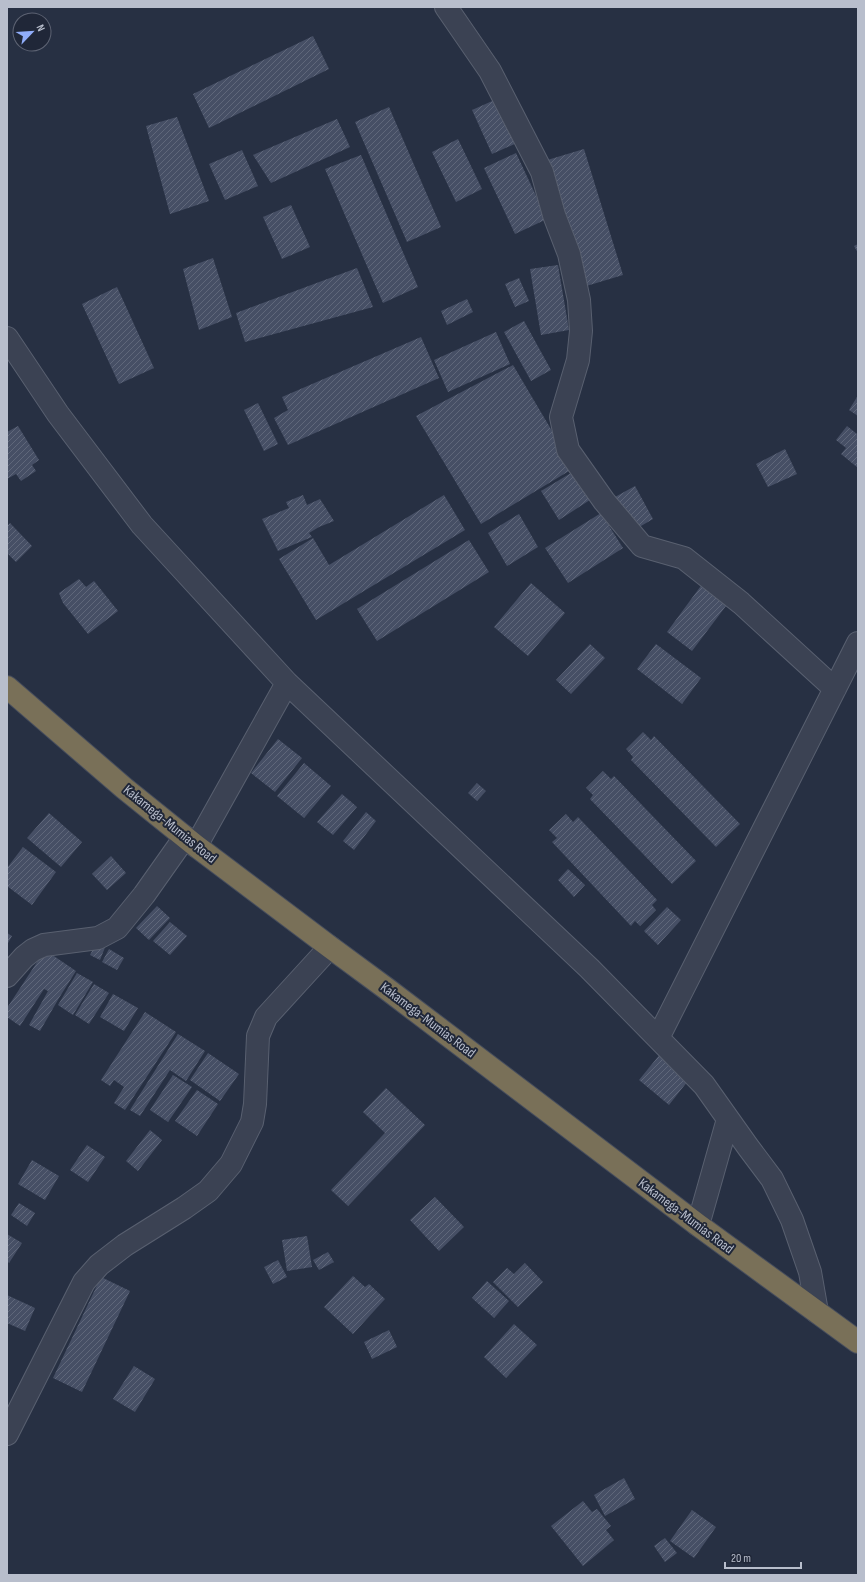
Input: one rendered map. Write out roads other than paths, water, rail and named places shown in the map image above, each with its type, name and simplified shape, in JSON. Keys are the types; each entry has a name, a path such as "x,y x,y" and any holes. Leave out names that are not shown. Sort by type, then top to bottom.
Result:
{"highway":[{"name":"Kakamega-Mumias Road","path":"7,687 124,788 190,842 388,989 698,1225 858,1342"}],"street":[{"path":"446,7 490,71 542,172 554,215 569,254 579,300 581,331 578,360 562,407 561,417 568,450 604,501 642,546 684,558 741,603 835,689"},
{"path":"7,338 58,414 142,525 287,683 583,963 704,1085 772,1179 792,1220 810,1272 817,1312"},
{"path":"658,1038 858,643"},
{"path":"7,976 24,957 33,950 44,945 98,938 117,928 144,894 190,842 287,683"},
{"path":"7,1434 84,1282 99,1265 124,1245 184,1208 208,1190 230,1164 252,1122 255,1104 258,1036 266,1017 330,947"},
{"path":"698,1225 728,1119"}]}
